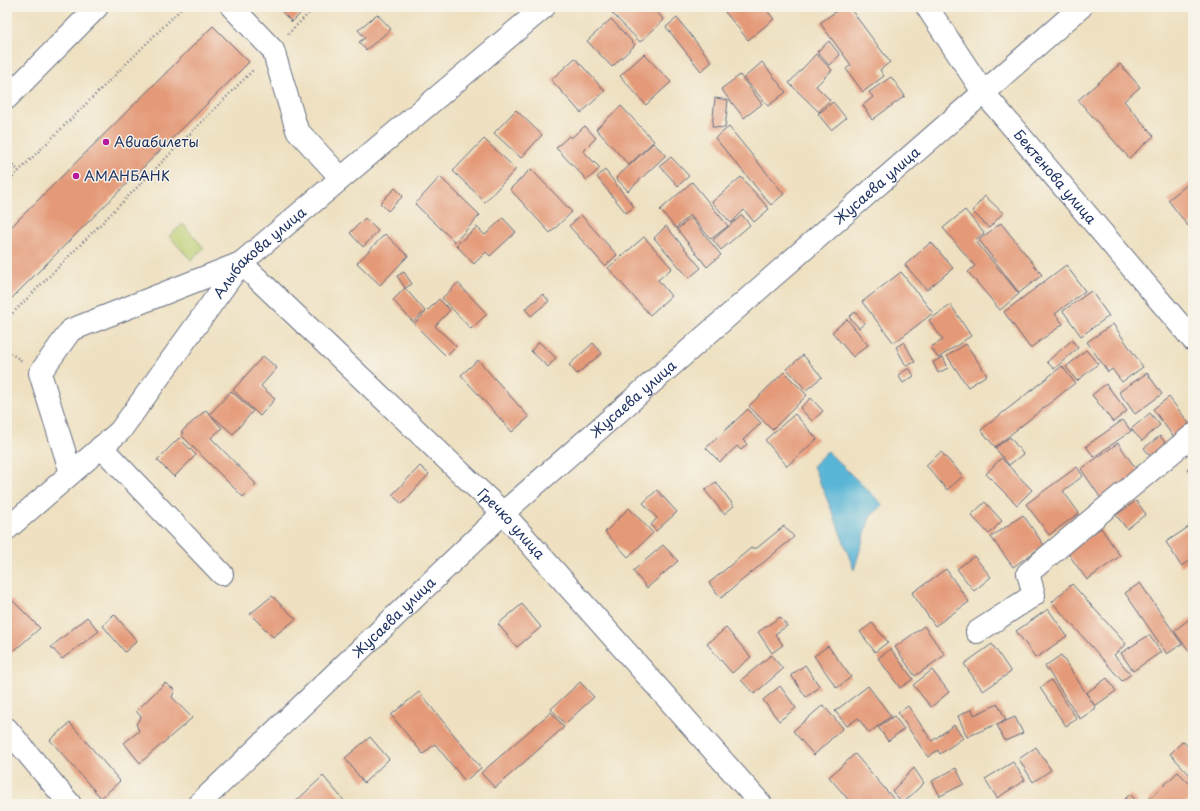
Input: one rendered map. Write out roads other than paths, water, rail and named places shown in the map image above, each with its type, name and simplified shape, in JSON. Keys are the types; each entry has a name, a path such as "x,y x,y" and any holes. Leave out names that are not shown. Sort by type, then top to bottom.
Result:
{"main road":[{"path":"7,98 96,7"},
{"path":"232,7 272,50 297,130 341,178"},
{"name":"Алыбакова улица","path":"7,529 120,431 242,263 544,7"},
{"name":"Бектенова улица","path":"927,7 983,92 1193,340"},
{"name":"Жусаева улица","path":"199,804 503,513 1081,7"},
{"path":"71,473 40,373 71,330 242,263"},
{"name":"Гречко улица","path":"242,263 503,513 761,804"},
{"path":"978,632 1034,595 1028,573 1193,435"},
{"path":"101,448 222,574"},
{"path":"7,729 70,804"}],"water":[{"path":"827,451 883,505 870,517 854,570 813,466"}],"place":[{"name":"Авиабилеты","path":"106,142"},
{"name":"АМАНБАНК","path":"76,176"}]}
